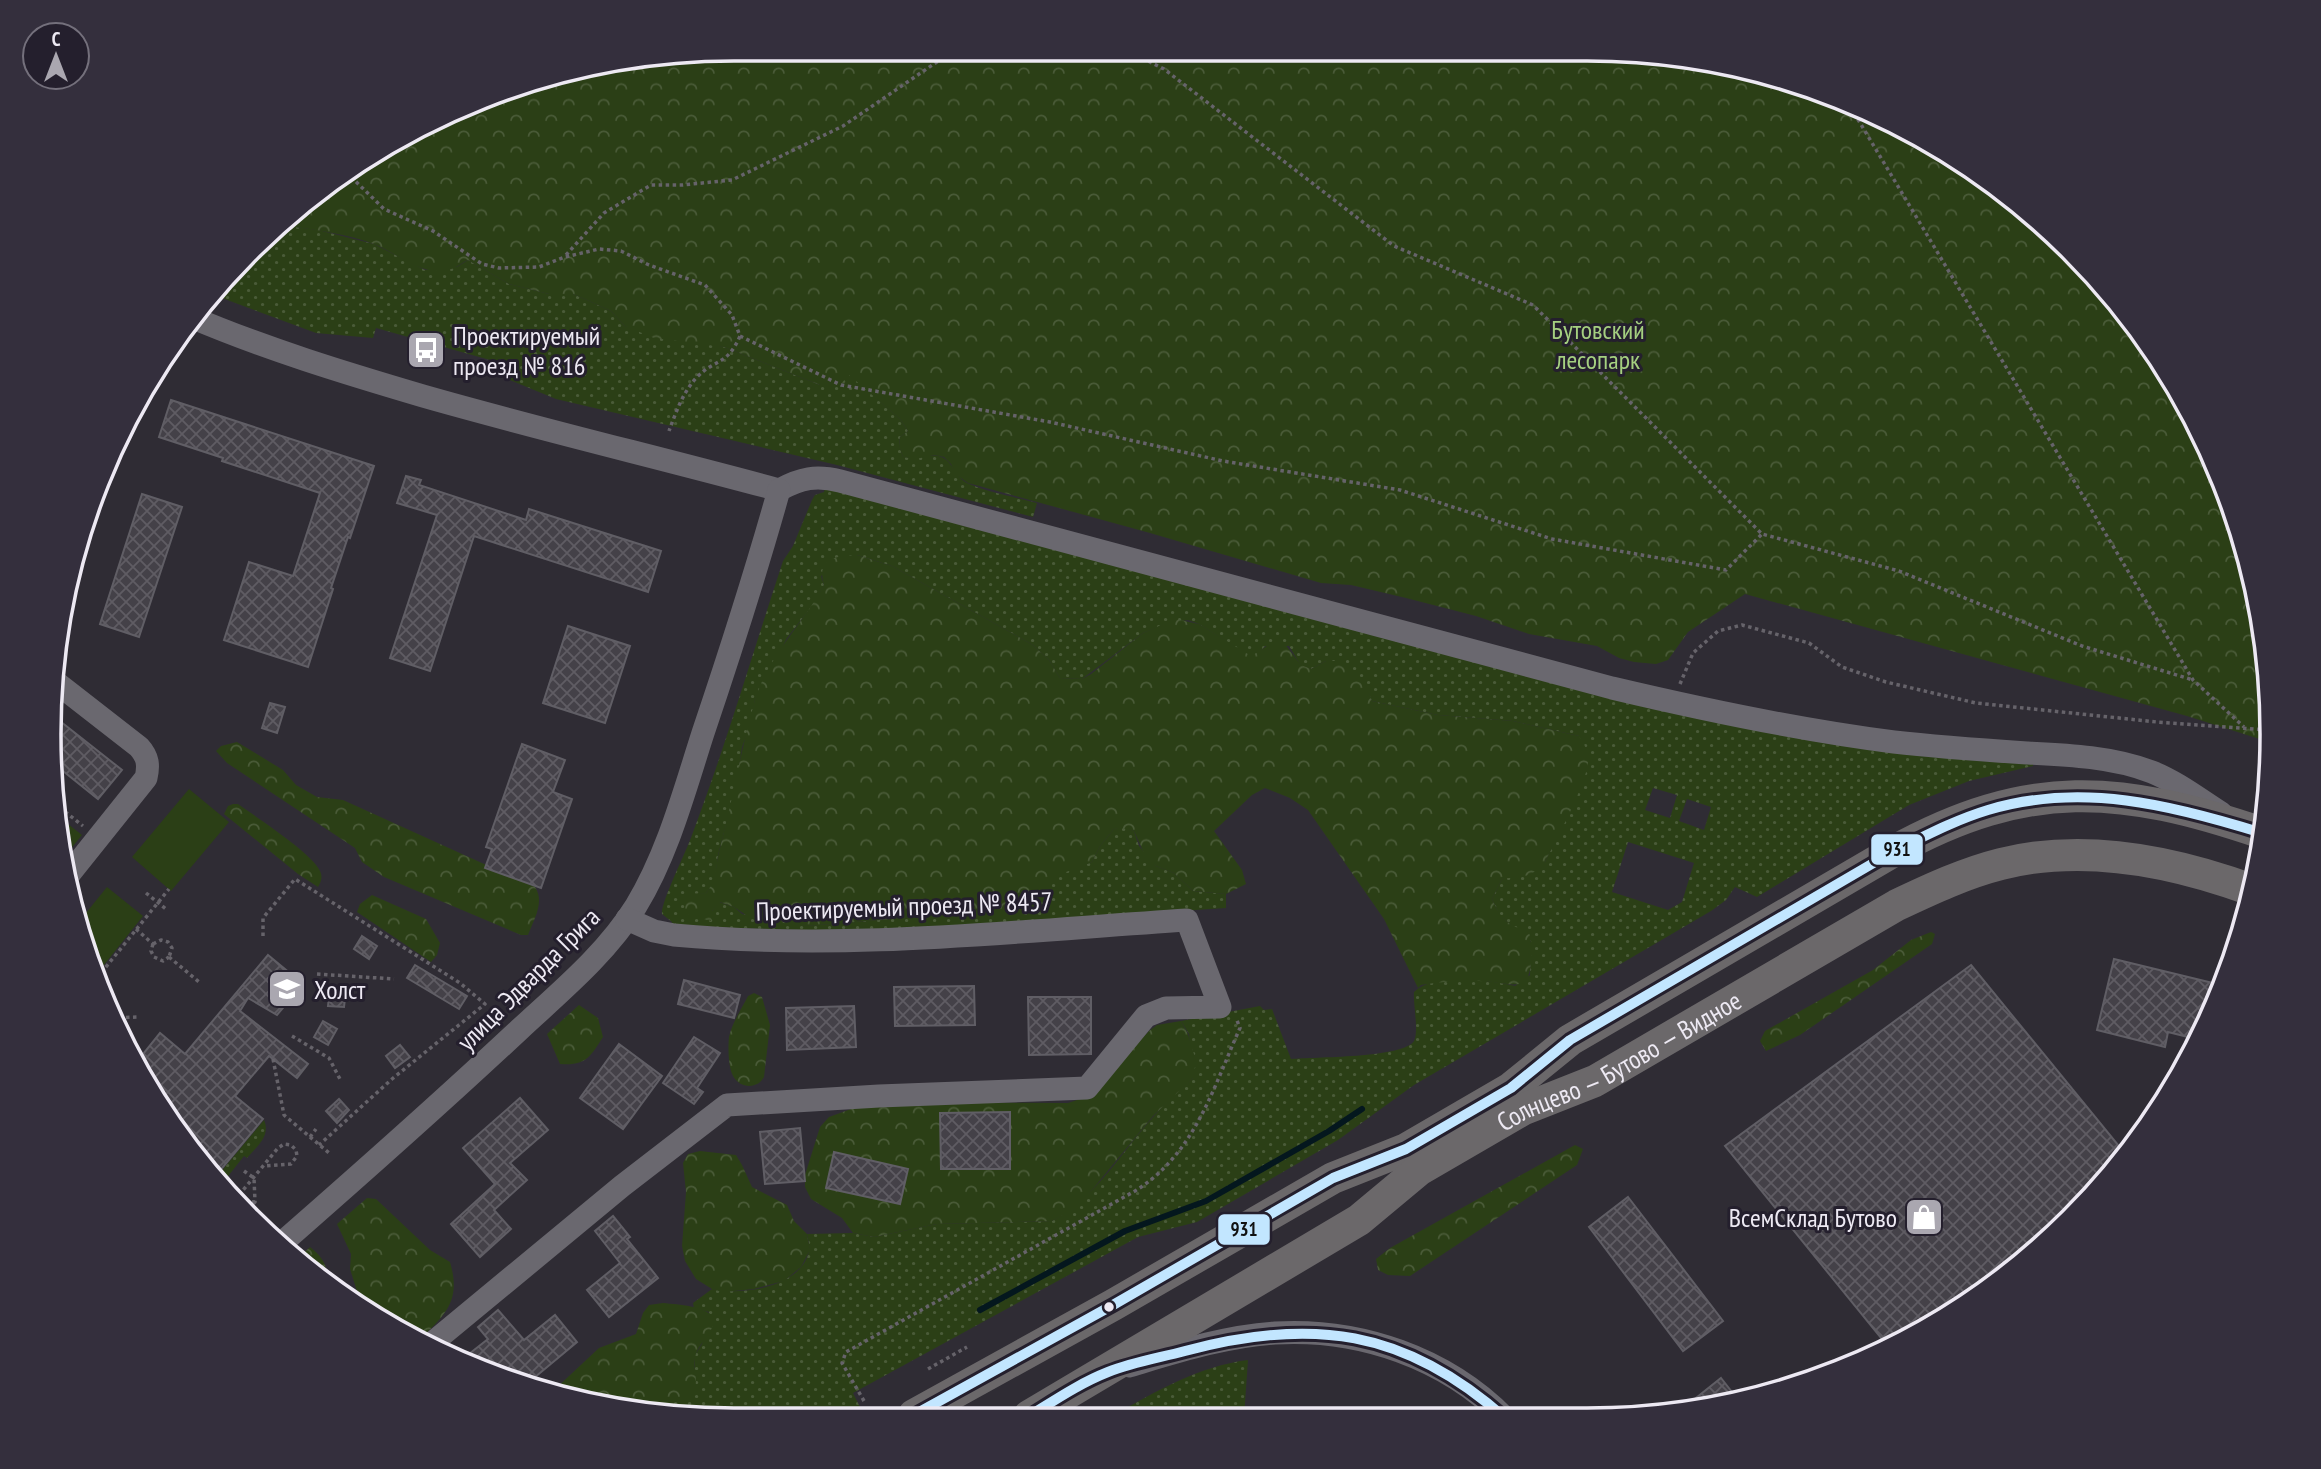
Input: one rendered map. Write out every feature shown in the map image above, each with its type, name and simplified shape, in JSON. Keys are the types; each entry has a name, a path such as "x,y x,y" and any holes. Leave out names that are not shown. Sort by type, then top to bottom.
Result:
{"main road":[{"name":"Солнцево — Бутово — Видное","path":"927,1408 1113,1305 1333,1178 1406,1149 1511,1088 1570,1040 1894,852 1944,826 2008,803 2035,798 2091,796 2168,804 2251,829"},
{"name":"Солнцево — Бутово — Видное","path":"1043,1408 1359,1220 1419,1170 1524,1109 1595,1081 1897,905 1949,882 2003,864 2030,859 2111,856 2178,867 2242,886"}],"street":[{"path":"203,321 310,362 374,382 779,490 805,478 822,477 840,481 1612,688 1726,715 1881,740 2084,757 2132,766 2172,782 2251,829"},
{"name":"улица Эдварда Грига","path":"288,1238 491,1057 600,953 627,919 649,884 671,832 757,569 779,490"},
{"path":"63,689 139,747 146,755 149,767 146,778 74,868"},
{"name":"Проектируемый проезд № 8457","path":"627,919 654,931 674,935 802,941 920,938 1186,920 1220,1007"},
{"path":"438,1338 622,1186 726,1105 1087,1088 1146,1016 1166,1008 1220,1007"},
{"path":"1098,1376 1240,1338 1283,1333 1334,1335 1396,1350 1433,1366 1460,1381 1494,1408"}],"path":[{"path":"565,257 604,214 651,185 732,180 843,126 938,61"},
{"path":"1148,61 1164,69 1394,246 1533,305 1762,534 1899,571 2082,646 2193,680"},
{"path":"1857,118 2193,680 2244,727"},
{"path":"354,179 384,209 433,231 482,264 499,268 539,267 565,257 599,249 621,251 649,265 705,285 733,315 740,336 727,358 696,377 677,408 669,430"},
{"path":"740,336 841,385 1050,422 1223,461 1400,490 1552,539 1726,570 1762,534"},
{"path":"1676,693 1693,653 1718,631 1742,625 1810,643 1842,667 1886,682 1976,703 2157,722 2260,729"},
{"path":"66,813 79,823"},
{"path":"262,936 263,918 295,879 460,983 485,1004 392,1079 320,1145"},
{"path":"104,970 169,889"},
{"path":"146,893 166,909"},
{"path":"136,929 153,944"},
{"path":"162,940 168,942 172,948 169,957 163,961 154,957 151,951 153,944 162,940"},
{"path":"169,957 199,982"},
{"path":"317,974 394,979"},
{"path":"863,1401 842,1363 846,1352 1135,1191 1165,1169 1197,1125 1240,1028 1235,1014 1220,1007"},
{"path":"124,1018 139,1017"},
{"path":"292,1036 329,1058 341,1081"},
{"path":"273,1059 284,1115 329,1153"},
{"path":"310,1137 316,1129"},
{"path":"241,1193 264,1166 284,1144 291,1145 296,1150 297,1156 291,1164 264,1166"},
{"path":"244,1171 254,1178"},
{"path":"252,1205 255,1202 254,1178"},
{"path":"249,1201 255,1202"},
{"path":"928,1369 967,1347"}],"green space":[{"name":"Бутовский лесопарк","path":"734,61 1586,61 1674,67 1761,84 1844,112 1923,151 1961,175 1996,200 2063,258 2121,325 2170,398 2209,477 2224,518 2247,603 2254,647 2260,739 2187,716 1745,594 1688,632 1668,660 1656,664 1634,662 1619,658 1597,646 1529,634 1476,616 1406,598 1351,585 1321,583 968,483 955,474 944,457 903,457 899,446 900,437 908,431 900,419 849,375 838,387 820,385 724,347 654,338 625,326 611,311 573,294 549,294 509,284 468,260 454,268 432,271 374,244 293,227 325,200 398,151 477,112 518,97 603,74 647,67"},
{"path":"293,227 374,244 425,270 457,267 468,260 509,284 549,294 573,294 611,311 625,326 724,347 820,385 849,374 900,419 908,431 900,437 899,445 903,457 941,457 967,483 1037,503 1033,517 837,465 556,399 488,371 490,360 376,328 373,338 316,333 222,298 258,258"},
{"path":"825,487 1485,659 2033,760 2033,766 1969,781 1909,805 1757,897 1735,887 1726,900 1711,911 1414,1085 1338,1140 1197,1222 1138,1237 853,1393 858,1408 734,1408 657,1403 695,1369 695,1355 702,1344 709,1312 694,1308 693,1303 712,1289 754,1290 783,1281 804,1263 809,1249 807,1234 853,1233 874,1237 937,1224 1052,1221 1067,1212 1095,1187 1159,1111 1193,1078 1189,1034 1181,1021 1260,1006 1264,1010 1272,1009 1291,1059 1376,1054 1407,1047 1414,1041 1414,992 1423,986 1447,980 1462,980 1515,986 1530,975 1531,941 1500,916 1492,899 1502,879 1545,862 1564,822 1579,736 1513,721 1438,715 1372,701 1369,694 1326,661 1311,669 1301,666 1289,646 1265,646 1251,657 1199,624 1188,620 1165,624 1143,633 1082,679 1060,678 1049,660 1033,645 892,566 857,555 821,576 824,585 816,601 787,638 755,700 718,855 715,881 706,893 693,895 712,911 719,902 734,907 742,914 807,926 927,916 1017,916 1057,874 1092,862 1100,846 1114,829 1122,827 1134,831 1139,846 1156,866 1174,873 1193,891 1226,894 1226,908 861,932 672,926 672,922 662,914 665,900 716,767 783,561 793,546 815,495 824,492","holes":["1653,788 1677,795 1670,818 1645,810","1687,799 1711,807 1704,830 1679,821","1628,842 1694,863 1682,902 1668,910 1612,892"]},
{"path":"857,555 892,566 1033,645 1049,660 1060,678 1082,679 1143,633 1175,619 1199,624 1251,656 1281,639 1301,665 1311,669 1326,661 1337,661 1365,682 1372,701 1438,715 1513,721 1579,736 1587,754 1587,770 1545,862 1530,874 1502,879 1492,899 1506,921 1529,932 1532,958 1525,983 1457,981 1421,985 1418,988 1384,919 1308,810 1290,798 1265,788 1252,795 1214,831 1242,870 1246,884 1226,894 1193,891 1174,873 1156,866 1146,858 1134,831 1122,828 1114,829 1100,846 1092,862 1058,876 1051,887 1046,910 1017,916 927,916 807,926 752,919 734,907 720,902 712,911 711,921 685,914 681,899 685,894 706,893 714,877 745,737 755,700 768,669 824,585 822,576 825,564 842,556"},
{"path":"237,742 283,770 296,785 317,797 343,800 535,887 539,905 528,935 521,935 384,877 362,862 355,848 227,763 216,751 221,746"},
{"path":"189,789 229,822 171,891 132,857"},
{"path":"238,804 283,836 315,863 321,873 318,887 224,814 228,806"},
{"path":"67,823 82,835 71,848"},
{"path":"107,887 143,916 103,967 85,914"},
{"path":"372,895 426,919 440,943 437,955 431,962 357,912 360,904"},
{"path":"1931,932 1935,934 1932,944 1800,1035 1766,1051 1760,1041 1765,1031 1873,970 1911,940"},
{"path":"754,993 762,997 770,1025 764,1077 758,1084 749,1086 736,1080 731,1072 729,1041 737,1016 748,996"},
{"path":"579,1005 598,1018 603,1037 582,1062 560,1064 547,1034"},
{"path":"1181,1021 1196,1061 1193,1078 1153,1116 1083,1201 1052,1221 937,1224 874,1237 853,1233 842,1218 811,1199 805,1187 805,1175 820,1127 829,1117 851,1109 891,1102 1068,1103 1083,1098 1094,1089 1157,1025"},
{"path":"264,1120 266,1131 262,1140 247,1158 244,1156 227,1177 222,1171"},
{"path":"1575,1145 1583,1149 1577,1165 1410,1276 1388,1275 1378,1270 1376,1259 1390,1248"},
{"path":"700,1151 736,1155 752,1187 787,1205 794,1221 807,1234 810,1250 801,1267 784,1281 754,1289 723,1292 696,1279 685,1261 682,1246 686,1192 683,1163 688,1154"},
{"path":"367,1198 376,1199 430,1250 450,1262 453,1296 445,1313 426,1333 357,1292 350,1269 351,1254 337,1224"},
{"path":"310,1247 319,1255 326,1270 325,1269 304,1252"},
{"path":"649,1305 684,1305 704,1310 715,1318 711,1330 696,1353 696,1386 692,1396 678,1402 659,1403 603,1395 560,1385 599,1348 636,1334 643,1313"},
{"path":"1248,1360 1245,1408 1127,1408 1195,1374"}],"building":[{"path":"171,400 374,466 331,588 333,589 308,667 224,640 249,562 293,576 320,493 159,437"},
{"path":"406,476 421,480 419,485 526,520 529,509 661,551 648,592 474,536 430,671 390,658 437,515 397,503"},
{"path":"142,494 182,507 139,637 100,624"},
{"path":"568,626 630,646 605,723 543,703"},
{"path":"270,703 285,707 277,733 262,728"},
{"path":"62,722 122,770 98,799 63,771"},
{"path":"522,744 565,760 553,792 572,799 541,888 485,868 492,849 486,847"},
{"path":"362,936 377,946 369,959 354,949"},
{"path":"268,955 303,984 277,1015 248,998 240,1011 308,1064 297,1078 269,1056 235,1096 263,1119 221,1169 175,1109 143,1055 160,1033 185,1054"},
{"path":"2114,959 2212,983 2188,1037 2168,1032 2165,1047 2097,1030"},
{"path":"415,965 467,996 459,1009 407,978"},
{"name":"ВсемСклад Бутово","path":"1971,965 2119,1146 2063,1211 1996,1269 1923,1318 1882,1339 1725,1146"},
{"path":"684,980 740,995 734,1018 678,1004"},
{"path":"974,986 975,1025 895,1026 894,987"},
{"path":"330,988 346,990 344,1007 328,1006"},
{"path":"1028,997 1091,997 1091,1054 1029,1055"},
{"path":"854,1006 856,1047 787,1050 786,1008"},
{"path":"323,1021 337,1029 328,1045 314,1037"},
{"path":"694,1037 720,1053 697,1088 703,1092 694,1104 663,1083"},
{"path":"619,1044 662,1076 623,1129 580,1098"},
{"path":"400,1045 410,1057 395,1068 386,1056"},
{"path":"520,1098 548,1130 510,1163 527,1180 494,1210 511,1229 480,1257 451,1224 495,1184 463,1148"},
{"path":"339,1099 349,1110 337,1123 326,1111"},
{"path":"1010,1112 1010,1169 941,1169 940,1113"},
{"path":"800,1128 805,1181 765,1184 760,1132"},
{"path":"834,1152 908,1169 900,1204 826,1188"},
{"path":"1628,1197 1723,1321 1683,1351 1589,1227"},
{"path":"613,1216 630,1237 627,1239 658,1278 609,1317 587,1290 620,1263 595,1231"},
{"path":"498,1310 524,1340 555,1315 577,1342 535,1377 470,1353 488,1339 478,1327"},
{"path":"1721,1378 1732,1392 1718,1395 1695,1399"}],"waterway":[{"path":"980,1310 1125,1231 1206,1201 1329,1131 1362,1109"}],"transit line":[{"name":"931","path":"927,1408 1113,1305 1333,1178 1406,1149 1511,1088 1570,1040 1894,851 1952,823 1988,810 2023,802 2092,798 2160,806 2253,830"},
{"name":"931","path":"1042,1408 1087,1381 1127,1365 1231,1340 1315,1334 1355,1338 1393,1349 1431,1365 1468,1388 1493,1408"}],"place":[{"name":"Проектируемый проезд № 816","path":"426,350"},
{"name":"Холст","path":"287,989"},
{"name":"ВсемСклад Бутово","path":"1924,1217"}]}
